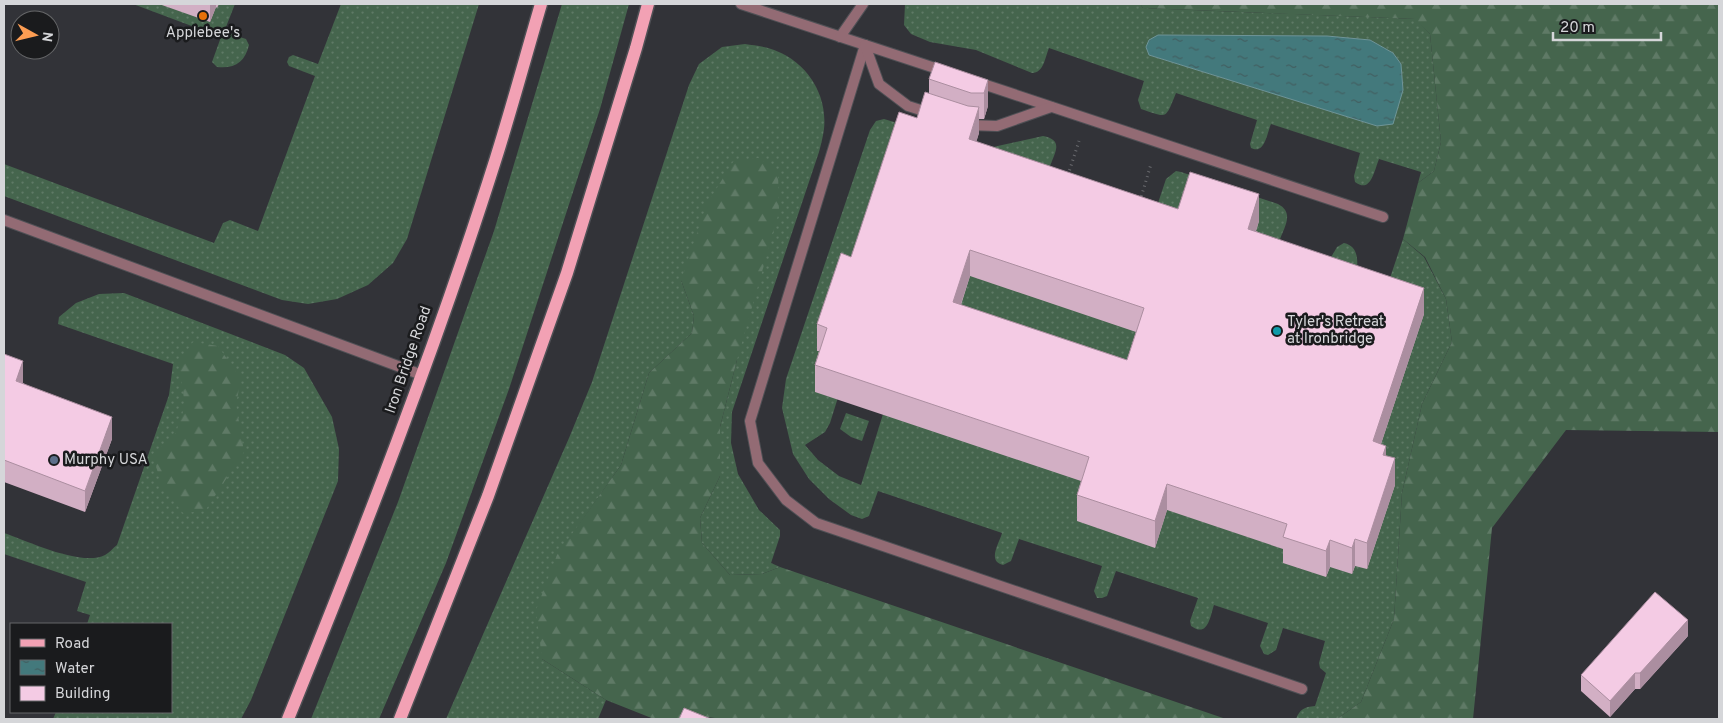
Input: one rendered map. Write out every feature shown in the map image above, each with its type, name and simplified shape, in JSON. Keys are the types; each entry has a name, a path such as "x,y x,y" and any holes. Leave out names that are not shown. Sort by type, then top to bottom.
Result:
{"main road":[{"name":"Iron Bridge Road","path":"288,719 361,539 422,375 496,158 541,4"},
{"path":"400,719 488,496 567,274 648,4"}],"lane":[{"path":"741,4 1383,218"},
{"path":"840,36 863,4"},
{"path":"865,45 878,84 908,106 943,117"},
{"path":"865,45 750,421 758,463 786,500 816,524 1302,689"},
{"path":"961,123 970,126 997,126 1051,107"},
{"path":"4,220 422,375"}],"path":[{"path":"1066,181 1086,119"},
{"path":"1139,204 1157,142"}],"green space":[{"path":"133,4 235,4 224,32 246,39 249,45 245,56 238,63 229,67 217,67 212,62 221,37"},
{"path":"341,4 479,4 407,239 393,263 368,285 337,299 308,304 282,300 4,196 4,164 214,243 223,223 230,220 258,231 315,76 289,66 287,62 289,57 293,55 318,64"},
{"path":"562,4 629,4 600,109 509,389 446,563 379,719 311,719 398,502 494,231"},
{"path":"905,4 1140,4 1143,8 1416,19 1430,34 1441,142 1434,171 1418,183 1421,172 1379,159 1371,180 1365,185 1360,185 1355,182 1354,176 1360,153 1271,124 1262,146 1256,149 1251,148 1250,144 1257,120 1176,93 1167,112 1164,115 1156,114 1141,109 1138,100 1144,81 1049,48 1042,67 1032,73 976,50 930,42 911,34 904,25","holes":["1158,35 1327,36 1370,40 1393,53 1401,64 1403,90 1377,126 1149,55 1146,47"]},
{"path":"1140,4 1719,4 1719,432 1566,430 1492,528 1473,719 1337,719 1361,702 1394,619 1402,493 1422,404 1452,342 1446,299 1425,257 1403,239 1418,183 1434,171 1441,142 1430,34 1415,19 1143,8"},
{"path":"745,44 768,48 781,53 803,68 818,90 824,115 824,132 819,152 732,412 731,443 738,474 759,510 780,530 780,536 771,563 780,567 762,574 730,575 702,543 700,518 720,476 720,427 737,360 681,280 694,316 692,333 649,373 621,465 558,555 542,659 606,700 598,719 446,719 592,382 689,85 699,64 722,47"},
{"path":"884,119 984,149 1043,136 1050,138 1056,144 1056,151 1050,166 1158,203 1166,179 1176,171 1181,172 1278,204 1286,212 1287,216 1279,242 1330,259 1337,247 1344,243 1348,244 1356,253 1357,270 1389,281 1403,239 1424,257 1446,299 1452,342 1422,404 1402,493 1394,619 1361,702 1337,719 1296,719 1303,709 1315,706 1326,673 1320,668 1319,663 1325,641 1283,628 1276,650 1268,655 1264,654 1260,646 1268,623 1214,605 1205,628 1197,629 1191,626 1190,621 1198,598 1116,571 1107,596 1097,598 1094,591 1102,566 1019,539 1011,561 1003,565 998,563 995,556 1002,533 878,491 869,516 862,519 851,515 829,499 809,479 793,454 782,408 786,379 870,130 876,121","holes":["840,391 883,414 861,485 839,476 818,460 805,445 825,432 830,423"]},
{"path":"758,158 778,170 779,212 720,427 720,476 700,518 702,543 730,575 762,574 780,567 1226,719 724,719 697,716 691,719 654,719 606,700 542,659 536,610 557,555 621,465 649,373 692,333 694,316 681,280 707,204 733,162"},
{"path":"124,293 285,355 304,368 332,417 339,449 338,481 251,700 241,719 53,719 56,713 172,713 172,623 87,623 90,615 77,611 86,582 4,554 4,533 54,552 82,558 95,558 105,555 117,545 169,395 173,364 58,324 59,317 76,303 99,294"},
{"path":"193,342 218,346 241,379 236,404 244,452 205,511 183,513 161,485 153,454 175,435 185,406 179,363"},
{"path":"846,413 869,421 862,441 851,437 840,429"}],"water":[{"path":"1158,35 1327,36 1370,40 1393,53 1401,64 1403,90 1393,124 1377,126 1149,55 1146,47 1149,40"}],"building":[{"path":"935,62 988,80 984,93 971,93 929,79"},
{"name":"Tyler's Retreat at Ironbridge","path":"925,92 968,106 979,107 969,139 1178,209 1190,172 1259,194 1248,229 1424,288 1373,441 1386,446 1383,455 1395,458 1367,543 1355,539 1352,548 1330,540 1326,551 1283,537 1287,524 1167,484 1155,521 1077,495 1089,457 815,365 827,328 817,324 841,253 851,257 899,112 917,118","holes":["970,250 1144,308 1127,360 953,302"]},
{"name":"Murphy USA","path":"4,354 23,361 16,381 112,417 85,491 4,460"},
{"path":"1655,592 1688,620 1640,673 1635,673 1610,701 1581,675"},
{"path":"684,708 711,719 679,719"}],"place":[{"name":"Applebee's","path":"203,16"},
{"name":"Tyler's Retreat at Ironbridge","path":"1277,331"},
{"name":"Murphy USA","path":"54,460"}]}
